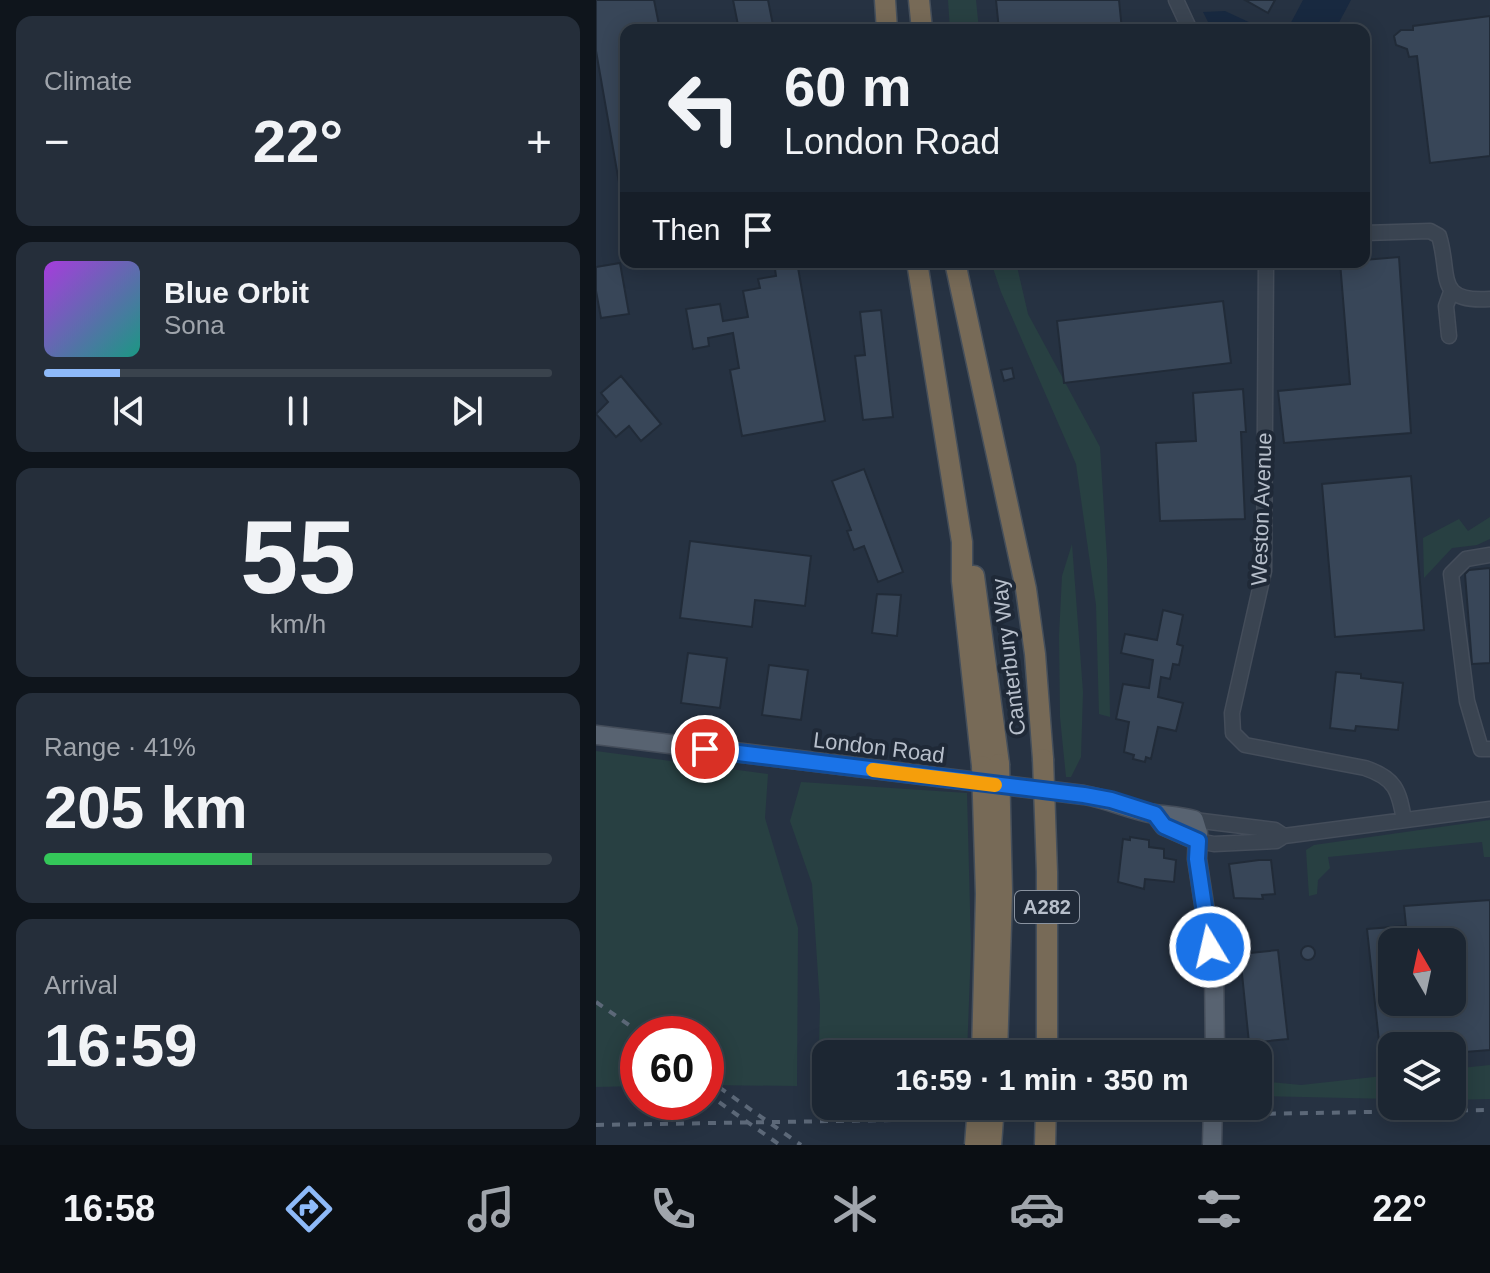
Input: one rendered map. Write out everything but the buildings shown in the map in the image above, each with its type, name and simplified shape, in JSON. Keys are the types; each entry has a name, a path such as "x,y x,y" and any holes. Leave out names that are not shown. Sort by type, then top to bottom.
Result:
{"highway":[{"path":"885,0 887,24"},
{"path":"919,0 921,24"},
{"name":"Canterbury Way","path":"918,268 962,542 962,581 990,765 1002,893 997,1040"},
{"name":"Canterbury Way","path":"956,268 1026,589 1035,654 1047,872 1047,1040"},
{"name":"Canterbury Way","path":"982,1040 990,765"},
{"path":"975,1145 977,1120"},
{"path":"991,1145 993,1120"},
{"path":"1045,1145 1046,1120"}],"main road":[{"name":"London Road","path":"596,735 1084,795 1155,814 1171,814 1194,820"},
{"name":"London Road","path":"1155,814 1164,826 1198,841"},
{"path":"1194,820 1201,893 1214,969 1215,1040"},
{"path":"1212,1145 1213,1120"}],"street":[{"path":"1176,0 1187,24"},
{"path":"1370,232 1407,229 1430,231 1439,236 1451,292 1446,306 1449,336"},
{"name":"Weston Avenue","path":"1265,268 1264,571 1232,713 1233,733 1245,745 1383,774 1396,787 1404,820"},
{"path":"1451,292 1463,299 1490,299"},
{"path":"1490,555 1466,559 1451,574 1467,701 1481,749 1490,749"},
{"name":"London Road","path":"1198,841 1214,844 1276,841 1284,836 1490,809"},
{"name":"London Road","path":"1194,820 1275,830 1284,836"}],"green space":[{"path":"948,0 976,0 978,24 950,24"},
{"path":"993,268 1017,268 1028,314 1100,447 1107,559 1110,717 1099,714 1096,605 1076,464"},
{"path":"1490,517 1490,539 1477,545 1452,548 1424,578 1423,538 1459,519 1468,531"},
{"path":"1072,544 1083,692 1081,757 1071,777 1066,777 1060,717 1059,636 1062,576"},
{"path":"596,751 768,774 765,818 798,928 797,1086 724,1085 724,1016 620,1016 620,1086 596,1087"},
{"path":"801,782 967,793 971,948 968,1040 819,1040 820,1005 812,884 790,821"},
{"path":"1490,820 1490,857 1484,857 1482,842 1328,857 1330,868 1318,880 1317,894 1309,896 1306,850 1314,845"},
{"path":"1490,1065 1490,1099 1466,1100 1466,1068"},
{"path":"1378,1077 1378,1099 1272,1096 1272,1082 1301,1085"}],"water":[{"path":"1303,0 1351,0 1338,24 1290,24"},
{"path":"1225,11 1253,24 1209,24 1203,12"}],"railway":[{"path":"596,1002 620,1019"},
{"path":"724,1091 801,1145"},
{"path":"724,1106 780,1145"},
{"path":"596,1125 1490,1110"}],"slow traffic":[{"path":"873,770 995,785"}],"route":[{"path":"705,749 1084,795 1155,814 1164,826 1198,841 1197,859 1210,947"}]}
